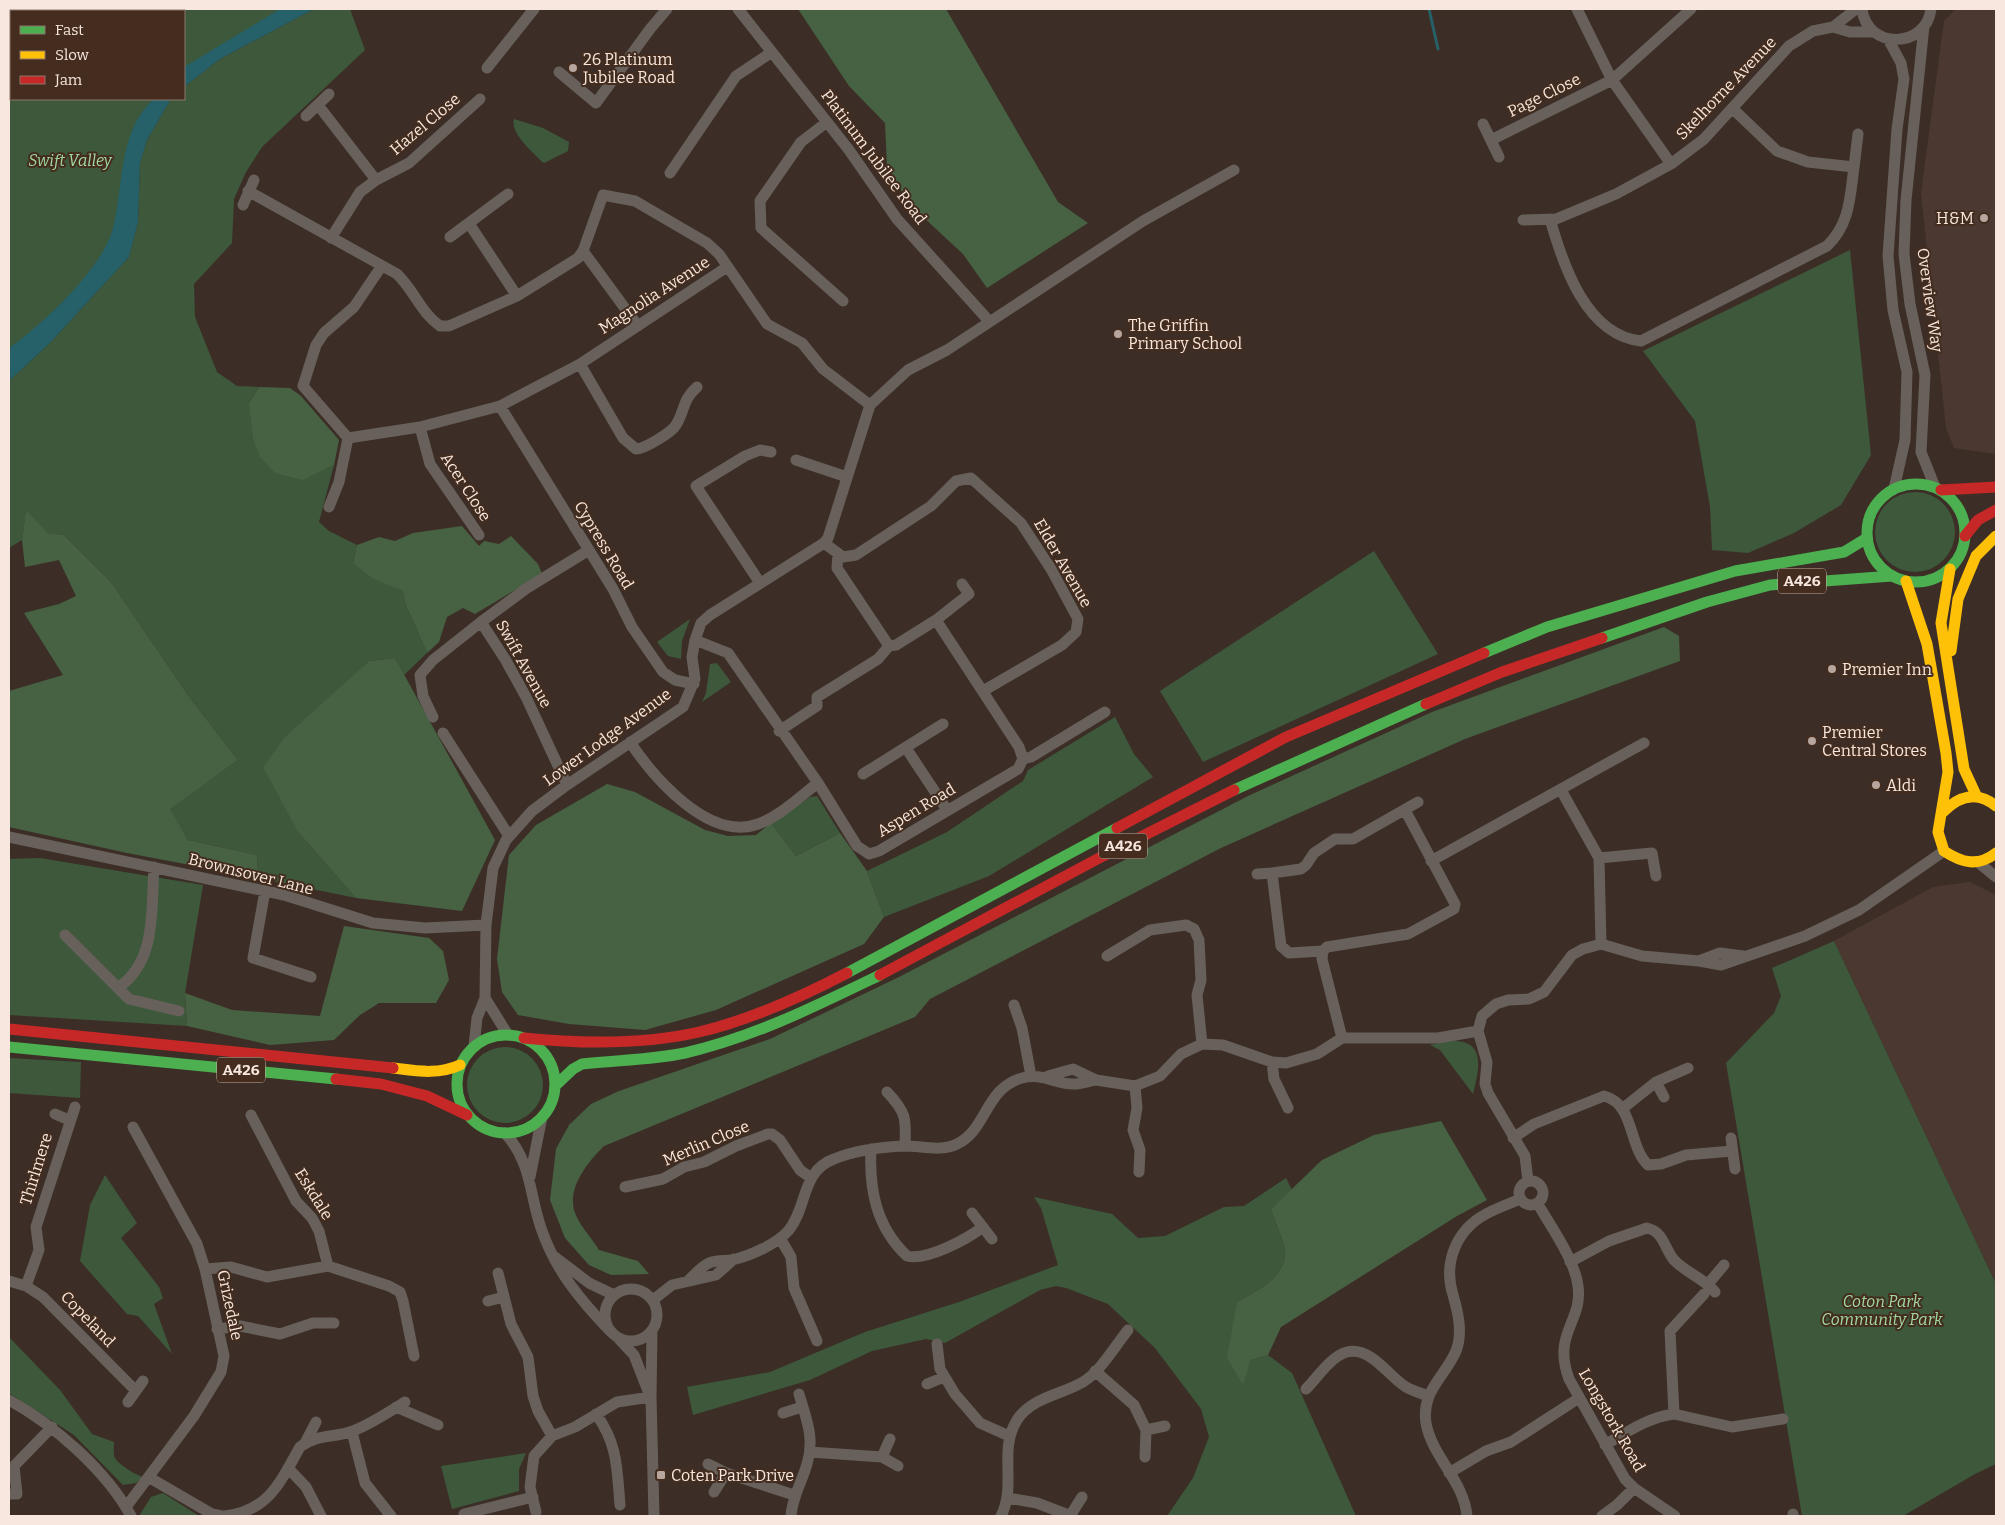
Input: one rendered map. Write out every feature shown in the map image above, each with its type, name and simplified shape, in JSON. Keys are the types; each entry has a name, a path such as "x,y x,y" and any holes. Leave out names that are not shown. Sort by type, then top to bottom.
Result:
{"main road":[{"path":"1996,487 1938,489 1921,484 1907,484 1894,489 1882,498 1873,509 1868,523 1867,538 1876,559 1892,576 1906,581 1922,582 1937,577 1950,568 1958,559 1965,536 1975,522 1985,513 1996,510"},
{"path":"1938,489 1952,499 1960,510 1964,522 1965,536"},
{"path":"1949,667 1958,599 1976,556 1996,536"},
{"name":"A426","path":"524,1038 565,1042 624,1042 698,1032 760,1013 839,977 1286,738 1419,679 1547,627 1735,571 1844,552 1867,538"},
{"path":"1950,568 1941,623 1964,769 1976,795"},
{"name":"A426","path":"555,1086 573,1069 582,1064 682,1054 740,1038 789,1019 916,958 1208,802 1368,728 1502,672 1697,605 1770,585 1817,580 1892,576"},
{"path":"1906,581 1917,604 1926,637 1946,753 1948,772 1938,832 1944,851 1966,863 1980,863 1996,853"},
{"path":"1942,813 1950,803 1966,796 1976,795 1995,803"},
{"name":"A426","path":"9,1029 429,1072 446,1070 460,1065"},
{"path":"508,1035 524,1038 537,1046 547,1058 553,1071 555,1086 548,1108 542,1117 531,1126 519,1131 505,1133 491,1131 478,1125 468,1115 457,1091 460,1065 474,1046 496,1036 508,1035"},
{"name":"A426","path":"9,1047 381,1084 427,1096 468,1115"}],"street":[{"path":"487,68 534,9"},
{"name":"Platinum Jubilee Road","path":"738,9 827,122 897,219 989,321"},
{"path":"1577,9 1612,80 1671,164"},
{"name":"Page Close","path":"1491,140 1612,80 1691,9"},
{"name":"Skelhorne Avenue","path":"1523,220 1556,219 1616,194 1671,164 1704,139 1789,46 1813,31 1833,27 1856,9"},
{"path":"1862,9 1867,24 1874,32 1888,39 1908,38 1924,26"},
{"name":"Overview Way","path":"1931,9 1924,26 1909,171 1904,254 1910,304 1925,375 1921,452 1927,472 1938,489"},
{"path":"560,72 596,103 660,11"},
{"name":"Skelhorne Avenue","path":"1833,27 1850,32 1874,32"},
{"path":"1888,39 1901,63 1904,79 1897,129 1888,256 1892,310 1906,372 1905,440 1894,489"},
{"path":"670,173 736,76 772,52"},
{"path":"306,116 329,94"},
{"name":"Hazel Close","path":"331,238 360,192 376,180 409,163 480,99"},
{"path":"318,105 376,180"},
{"path":"1733,109 1777,151 1808,162 1854,167"},
{"path":"827,122 801,142 760,201 761,228 843,301"},
{"path":"1484,124 1499,157"},
{"path":"1550,219 1561,259 1580,296 1611,332 1627,340 1641,341 1827,246 1836,238 1844,224 1849,208 1858,134"},
{"path":"889,646 836,568 838,552 824,543 828,538 870,405 908,370 947,350 1102,247 1234,170"},
{"path":"243,205 254,180"},
{"path":"248,191 381,267 397,274 410,286 425,312 440,326 449,326 517,296 578,258 583,251 603,195 635,201 658,214 707,244 719,254 727,267"},
{"path":"450,237 470,225 508,194"},
{"path":"470,225 517,296"},
{"path":"583,251 638,326"},
{"path":"330,507 339,482 348,438 304,386 316,345 324,333 354,307 381,267"},
{"name":"Magnolia Avenue","path":"348,438 420,427 500,406 580,364 727,267 767,324 802,343 823,369 870,405"},
{"path":"580,364 623,438 636,449 646,447 675,427 685,400 697,387"},
{"name":"Cypress Road","path":"500,406 613,589 632,628 663,672 675,680 694,684"},
{"name":"Acer Close","path":"420,427 430,464 479,535"},
{"path":"760,583 696,486 744,456 760,450 771,452"},
{"path":"796,460 847,477"},
{"name":"Elder Avenue","path":"838,552 843,556 856,555 931,506 956,481 963,478 971,478 1021,523 1051,569 1078,619 1076,632 1062,645 983,691"},
{"name":"Lower Lodge Avenue","path":"474,1046 477,1018 485,998 486,925 493,868 509,836 532,811 682,706 695,679 692,657 695,640 701,624 710,615 824,543"},
{"name":"Swift Avenue","path":"567,785 526,697 505,659 481,622 527,588 589,550"},
{"path":"780,731 817,706 817,697 878,659 889,646 896,645 936,620 969,594 962,584"},
{"path":"936,620 1019,746 1023,759"},
{"path":"433,717 423,696 420,675 433,660 481,622"},
{"name":"Aspen Road","path":"695,640 728,653 780,731 818,783 857,846 869,854 879,851 1018,769 1023,759 1031,757 1105,712"},
{"path":"863,774 943,724"},
{"path":"443,734 509,836"},
{"path":"630,742 644,763 671,791 698,814 739,828 757,825 772,817 818,783"},
{"path":"1431,861 1644,744"},
{"path":"906,748 947,810"},
{"path":"1561,790 1599,858 1601,944"},
{"path":"1258,874 1301,868 1306,865 1314,853 1335,839 1353,839 1418,802"},
{"path":"1272,873 1281,946 1289,953 1323,951 1328,947 1408,934 1454,909 1455,904 1405,810"},
{"name":"Brownsover Lane","path":"9,837 265,891 372,924 425,928 486,925"},
{"path":"1528,1181 1525,1156 1488,1093 1485,1084 1487,1062 1478,1031 1482,1016 1486,1011 1508,1000 1529,999 1544,992 1572,956 1583,949 1601,944 1649,957 1699,961 1720,953 1743,956 1762,952 1805,936 1859,910 1944,851"},
{"path":"1599,858 1652,853 1656,876"},
{"path":"1980,863 1996,877"},
{"path":"119,987 130,979 142,961 148,946 154,867"},
{"path":"265,891 253,958 311,977"},
{"path":"1106,956 1150,930 1186,925 1194,929 1199,940 1201,980 1197,996 1202,1044"},
{"path":"65,935 129,999 180,1011"},
{"path":"1323,951 1322,959 1342,1038"},
{"path":"485,998 508,1035"},
{"path":"1014,1005 1022,1028 1031,1076"},
{"path":"653,1300 672,1285 716,1275 734,1259 780,1238 798,1215 811,1178 819,1168 831,1160 871,1149 905,1146 936,1148 958,1144 975,1129 987,1106 1001,1089 1010,1082 1031,1076 1047,1077 1073,1069 1096,1080 1135,1086 1160,1076 1181,1054 1202,1044 1223,1045 1272,1062 1286,1063 1308,1058 1342,1038 1438,1038 1478,1031"},
{"path":"1272,1062 1274,1079 1288,1108"},
{"path":"1622,1109 1656,1082 1688,1068"},
{"path":"1656,1082 1664,1097"},
{"path":"1135,1086 1137,1108 1133,1130 1140,1150 1139,1172"},
{"path":"887,1092 901,1107 906,1123 905,1146"},
{"path":"1513,1138 1534,1124 1600,1096 1613,1099 1622,1109 1641,1158 1648,1165 1661,1164 1686,1155 1732,1151"},
{"name":"Thirlmere","path":"26,1286 39,1250 36,1227 69,1120 75,1107"},
{"name":"Thirlmere","path":"55,1114 69,1120"},
{"name":"Eskdale","path":"251,1115 296,1200 312,1218 319,1231 328,1266"},
{"path":"530,1177 542,1117"},
{"name":"Grizedale","path":"128,1512 194,1416 221,1372 224,1356 198,1244 133,1127"},
{"path":"505,1133 520,1151 530,1177 533,1205 560,1272 579,1299 634,1355 651,1397"},
{"name":"Merlin Close","path":"625,1187 663,1179 684,1168 704,1162 736,1146 768,1134 772,1134 780,1140 800,1170 811,1178"},
{"path":"1731,1138 1735,1169"},
{"path":"871,1149 869,1178 874,1205 890,1234 907,1256 911,1257 945,1249 966,1239 982,1227"},
{"path":"1528,1181 1536,1182 1542,1187 1543,1198 1538,1204 1526,1204 1520,1199 1520,1188 1528,1181"},
{"path":"1467,1516 1460,1491 1431,1440 1424,1410 1428,1396 1456,1350 1459,1330 1458,1313 1448,1270 1452,1252 1464,1231 1485,1214 1520,1199"},
{"name":"Longstork Road","path":"1538,1204 1570,1262 1578,1287 1578,1303 1565,1335 1563,1363 1579,1398 1625,1479 1634,1488 1675,1516"},
{"path":"972,1213 992,1239"},
{"path":"1570,1262 1609,1241 1647,1228 1659,1234 1676,1262 1709,1290"},
{"path":"780,1238 792,1258 794,1288 817,1341"},
{"path":"554,1256 589,1284 614,1295"},
{"path":"1674,1414 1670,1331 1709,1290 1724,1265"},
{"path":"205,1269 231,1267 267,1277 328,1266 389,1286 400,1292 414,1356"},
{"path":"498,1273 511,1324 528,1357 533,1396 538,1411 552,1436"},
{"name":"Copeland","path":"9,1281 26,1286 43,1297 136,1391"},
{"path":"652,1331 643,1339 637,1340 615,1335 606,1323 605,1313 608,1303 614,1295 620,1291 635,1289 642,1291 653,1300 657,1319 652,1331 651,1397 654,1516"},
{"path":"488,1301 504,1297"},
{"path":"217,1329 240,1326 280,1334 313,1323 334,1323"},
{"path":"1001,1516 1008,1498 1006,1457 1009,1436 1018,1419 1031,1406 1082,1383 1095,1371 1128,1330"},
{"path":"937,1344 944,1377 980,1423 1009,1436"},
{"path":"1306,1389 1336,1359 1347,1352 1361,1353 1372,1358 1406,1387 1428,1396"},
{"path":"1095,1371 1134,1405 1146,1430 1144,1457"},
{"path":"927,1384 944,1377"},
{"path":"128,1402 143,1381"},
{"path":"790,1516 794,1495 810,1452 810,1427 799,1394"},
{"path":"536,1512 530,1487 534,1456 552,1436 575,1427 617,1402 651,1397"},
{"path":"1449,1473 1486,1451 1511,1442 1579,1398"},
{"path":"9,1400 52,1427 96,1472 128,1512"},
{"path":"150,1478 212,1514 223,1516 256,1508 269,1496 300,1447 315,1438 352,1432 400,1405 438,1426"},
{"path":"783,1413 802,1407"},
{"path":"596,1414 615,1450 620,1505"},
{"path":"1605,1444 1653,1419 1674,1414 1732,1427 1782,1419"},
{"path":"305,1443 316,1422"},
{"path":"1146,1430 1165,1426"},
{"path":"9,1494 17,1494 14,1466 52,1427"},
{"path":"352,1432 365,1483 391,1516"},
{"path":"882,1457 890,1439"},
{"path":"810,1452 882,1457 898,1466"},
{"path":"708,1464 726,1474 794,1495"},
{"path":"288,1468 306,1487 321,1516"},
{"path":"714,1492 726,1474"},
{"path":"1602,1516 1617,1506 1634,1488"},
{"path":"464,1514 533,1497"},
{"path":"1008,1498 1037,1503 1070,1516 1082,1497"}],"shaded area":[{"path":"1956,9 1996,9 1996,454 1954,448 1946,428 1921,193 1944,21"},
{"path":"1970,882 1996,895 1996,1284 1834,941 1933,887"}],"green space":[{"name":"Swift Valley","path":"9,9 295,9 185,77 185,10 10,10 10,100 161,100 152,112 117,248 9,364"},
{"path":"9,9 66,9 10,10 9,79"},
{"path":"314,9 350,9 365,50 262,147 246,172 234,199 232,243 194,284 195,317 217,372 237,386 259,387 249,403 303,479 334,465 319,522 329,531 357,545 353,563 403,591 405,603 427,653 404,675 395,658 369,661 322,705 298,832 356,898 258,878 257,855 188,840 169,809 238,760 190,698 111,582 64,535 48,533 26,511 22,540 9,548 9,381 49,344 129,257 138,222 140,163 147,140 170,100 185,100 185,86 220,59"},
{"path":"798,9 946,9 1058,202 1088,223 987,288 963,254 909,204 887,166 885,123 849,86"},
{"path":"514,119 543,128 569,142 568,151 544,163 542,162 515,131"},
{"path":"1850,250 1871,455 1841,505 1794,533 1748,553 1712,550 1710,507 1695,421 1643,351"},
{"path":"259,387 290,388 301,396 339,440 334,465 303,480 275,473 260,457 253,438 249,403"},
{"path":"1915,492 1930,495 1943,504 1952,517 1955,532 1952,547 1943,560 1930,569 1915,572 1900,569 1887,560 1878,547 1875,532 1878,517 1887,504 1900,495"},
{"path":"26,510 48,533 64,535 111,582 190,698 238,760 170,809 188,840 257,855 258,878 127,853 9,827 9,691 63,675 24,613 59,604 76,596 59,560 25,567 22,540"},
{"path":"462,526 479,546 484,541 499,544 511,536 538,564 542,574 475,614 463,608 447,617 439,642 427,653 405,603 403,591 372,578 353,563 357,545 379,537 395,541 413,533"},
{"path":"1374,551 1438,654 1203,762 1160,691"},
{"path":"690,619 682,641 681,659 668,656 657,642"},
{"path":"1664,627 1679,636 1680,661 1465,739 1221,848 930,999 915,1017 604,1146 586,1167 577,1183 573,1201 574,1210 582,1226 599,1250 638,1261 649,1274 611,1275 589,1265 565,1238 550,1200 556,1149 569,1125 591,1104 619,1091 770,1039 899,977 1248,796 1432,712"},
{"path":"395,658 495,840 462,911 356,898 298,832 263,767 285,737 369,661"},
{"path":"717,663 731,682 702,702 706,693 710,664"},
{"path":"1115,717 1134,754 1153,777 989,876 884,917 867,871 947,832 1023,781 1028,770"},
{"path":"607,784 635,792 705,830 728,836 756,835 771,823 796,856 840,833 867,871 884,917 864,944 716,1010 645,1030 569,1024 518,1015 502,992 497,959 509,855 536,825"},
{"path":"817,796 840,833 796,856 771,823 810,797"},
{"path":"40,858 203,885 185,993 187,1026 9,1015 9,859"},
{"path":"344,926 429,938 443,951 449,980 436,1003 379,1003 360,1015 334,1040 270,1045 187,1026 185,993 232,1010 320,1016"},
{"name":"Coton Park Community Park","path":"1834,941 1996,1284 1996,1464 1975,1474 1903,1516 1802,1516 1726,1063 1774,1013 1781,996 1772,968"},
{"path":"1450,1041 1462,1042 1470,1045 1475,1050 1478,1057 1478,1066 1473,1094 1440,1050 1430,1045"},
{"path":"498,1047 512,1047 526,1053 537,1064 543,1078 540,1100 532,1112 512,1123 498,1123 484,1117 473,1106 467,1092 467,1078 473,1064 484,1053"},
{"path":"9,1058 81,1062 80,1098 9,1093"},
{"path":"1441,1121 1487,1200 1457,1216 1281,1327 1268,1355 1251,1360 1243,1385 1227,1358 1237,1302 1260,1289 1274,1277 1280,1270 1285,1254 1282,1238 1271,1209 1322,1160 1374,1135"},
{"path":"105,1175 137,1223 121,1238 159,1287 163,1298 154,1304 172,1354 138,1316 127,1314 80,1261 90,1205"},
{"path":"1286,1178 1292,1190 1271,1209 1284,1244 1285,1254 1283,1263 1280,1270 1268,1283 1237,1302 1243,1384 1251,1360 1268,1355 1292,1373 1356,1516 1167,1516 1193,1478 1209,1437 1201,1409 1155,1348 1108,1304 1056,1286 1040,1290 945,1343 926,1339 872,1351 810,1380 693,1415 687,1387 770,1372 865,1332 959,1302 1058,1265 1041,1208 1034,1197 1112,1214 1138,1238 1165,1236 1224,1207 1244,1206"},
{"path":"9,1337 60,1390 92,1434 114,1442 114,1455 117,1461 128,1470 144,1477 136,1483 123,1485 74,1435 9,1393"},
{"path":"526,1453 519,1469 519,1491 452,1509 441,1466"},
{"path":"163,1493 199,1516 139,1516 151,1497"}],"water":[{"path":"280,9 314,9 220,59 185,86 185,66"},
{"path":"152,100 170,100 147,140 140,163 138,222 129,257 49,344 9,381 9,348 38,325 70,294 107,244 116,215 127,146 131,133 142,112"}],"waterway":[{"path":"1429,9 1438,49"}],"traffic: fast":[{"path":"1916,484 1935,488 1951,498 1961,514 1965,533 1961,552 1951,568 1935,578 1916,582 1897,578 1881,568 1871,552 1867,533 1871,514 1881,498 1897,488 1916,484"},
{"path":"1484,653 1547,627 1735,571 1844,552 1867,538"},
{"path":"1602,638 1707,602 1770,585 1892,576"},
{"path":"1234,790 1426,704"},
{"path":"847,973 1117,828"},
{"path":"555,1086 573,1069 582,1064 647,1059 685,1053 736,1038 784,1020 880,975"},
{"path":"506,1035 525,1039 541,1049 551,1065 555,1084 551,1103 541,1119 525,1129 506,1133 487,1129 471,1119 461,1103 457,1084 461,1065 471,1049 487,1039 506,1035"},
{"path":"9,1047 336,1079"}],"traffic: slow":[{"path":"1951,651 1958,599 1976,556 1996,536"},
{"path":"1950,569 1941,623 1964,769 1976,795"},
{"path":"1906,581 1927,644 1946,753 1948,772 1938,832 1944,851 1970,862 1983,860 1996,853"},
{"path":"1942,813 1955,802 1968,797 1982,798 1996,806"},
{"path":"393,1068 435,1071 460,1065"}],"traffic: jam":[{"path":"1941,490 1996,487"},
{"path":"1965,536 1978,520 1996,510"},
{"path":"1426,704 1502,672 1602,638"},
{"path":"1117,828 1286,737 1484,653"},
{"path":"880,975 1103,856 1234,790"},
{"path":"524,1038 612,1042 656,1039 699,1032 775,1007 847,973"},
{"path":"9,1029 393,1068"},
{"path":"336,1079 381,1084 427,1096 467,1115"}],"place":[{"name":"26 Platinum Jubilee Road","path":"573,68"},
{"name":"H&M","path":"1984,218"},
{"name":"The Griffin Primary School","path":"1118,334"},
{"name":"Premier Inn","path":"1832,669"},
{"name":"Premier Central Stores","path":"1812,741"},
{"name":"Aldi","path":"1876,785"},
{"name":"Coten Park Drive","path":"661,1475"}]}
